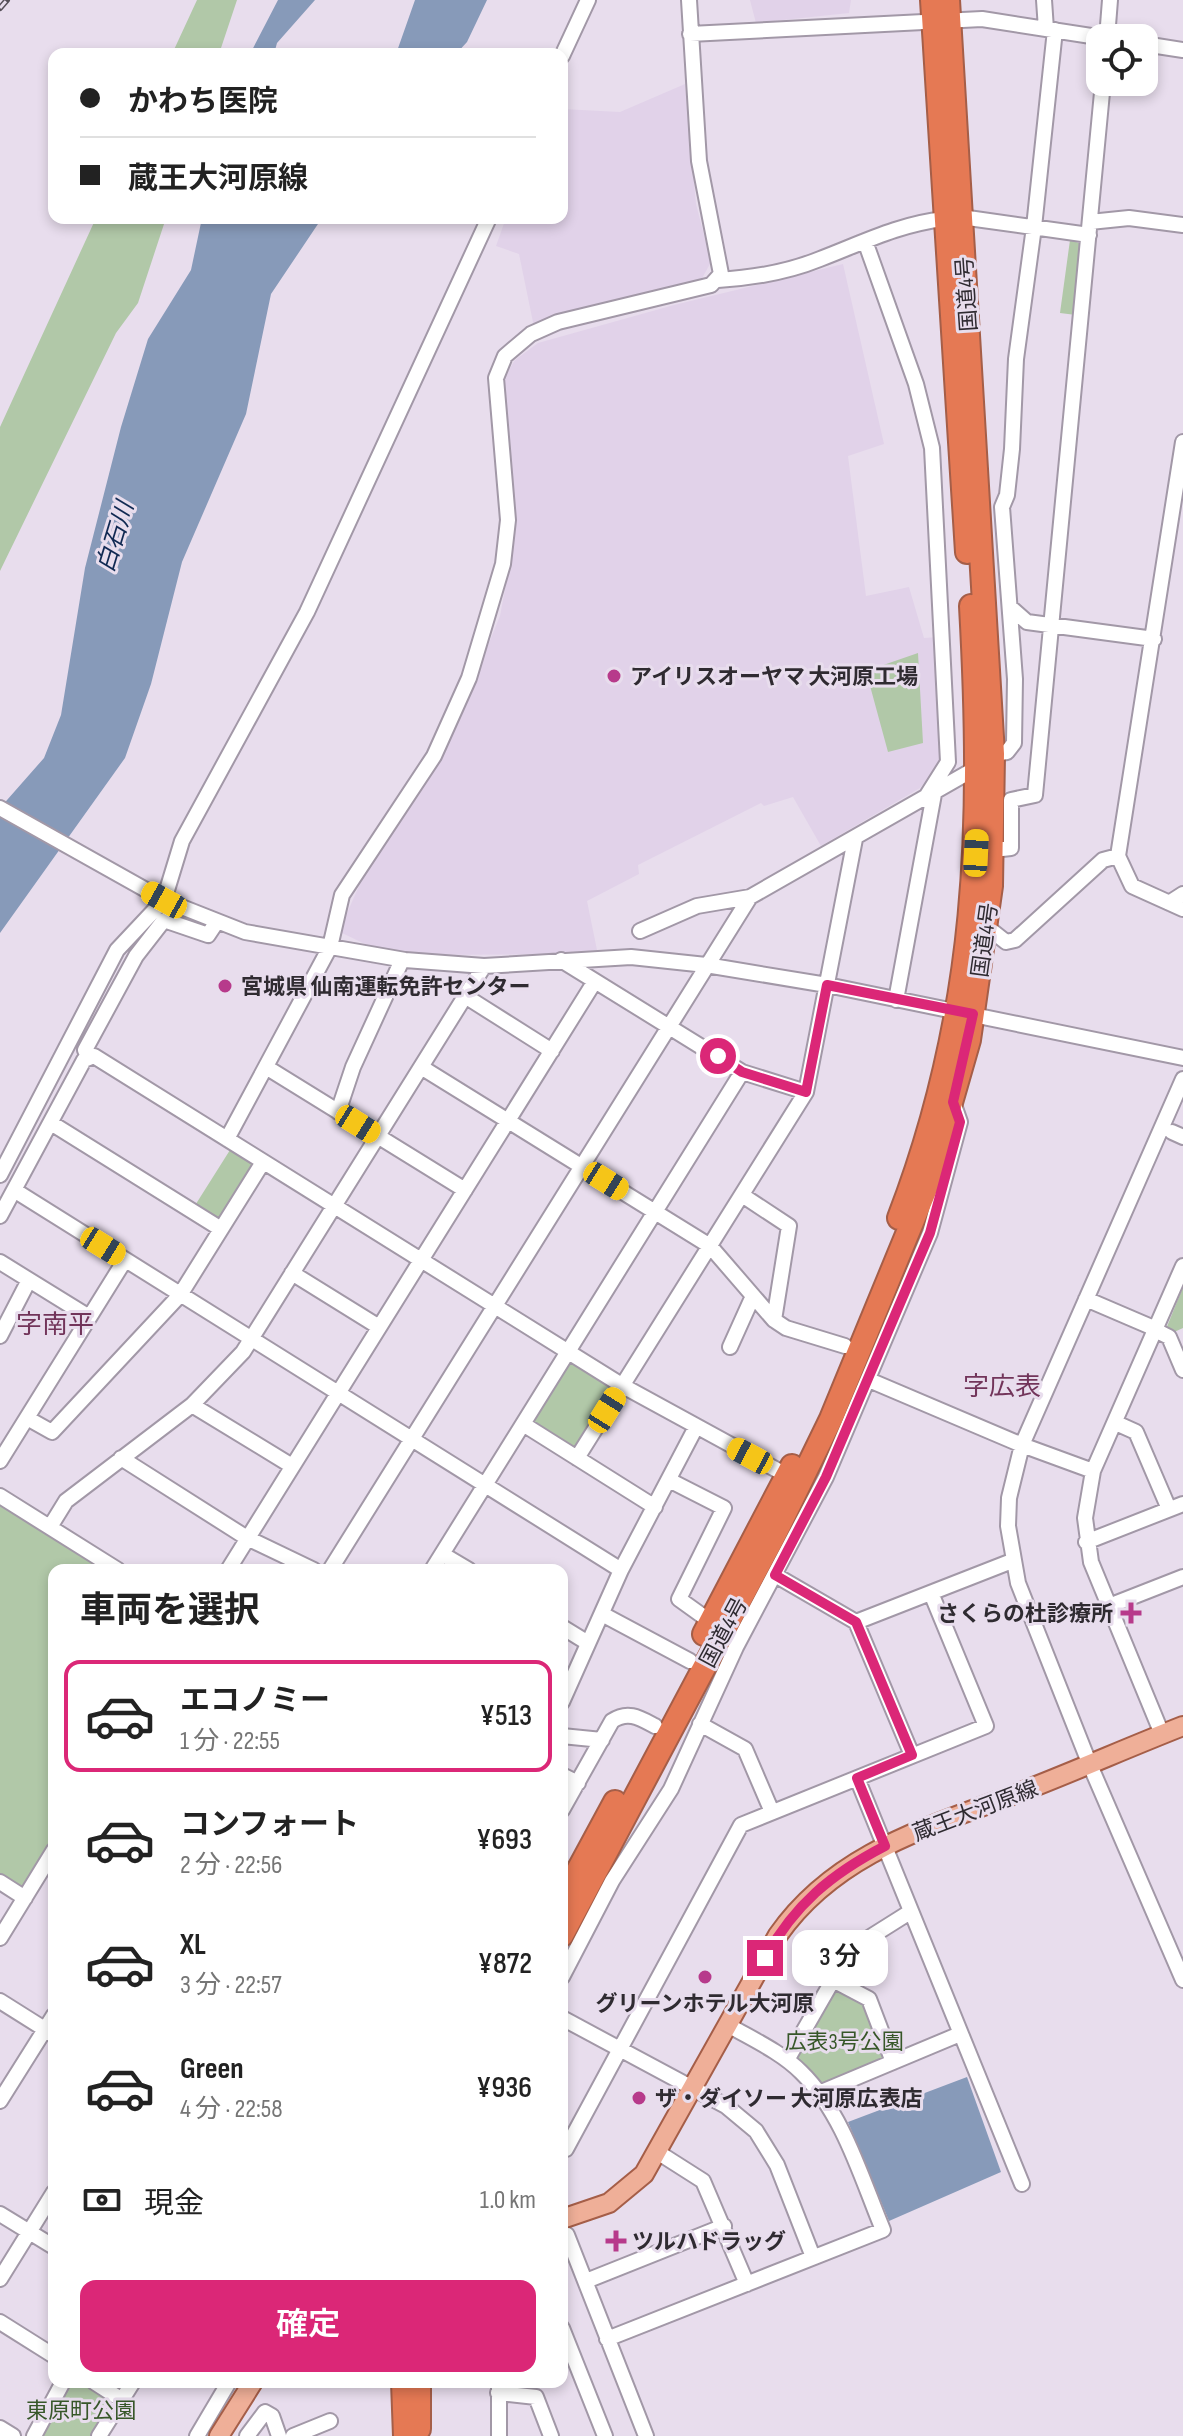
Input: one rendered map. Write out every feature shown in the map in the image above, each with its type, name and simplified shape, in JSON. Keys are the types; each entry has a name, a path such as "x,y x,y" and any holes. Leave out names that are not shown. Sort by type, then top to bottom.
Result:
{"highway":[{"name":"国道4号","path":"568,1889 788,1476 845,1346 919,1161 965,1013 987,927 993,850 970,601 940,10"},
{"name":"国道4号","path":"568,1924 801,1483 907,1237 953,1102 965,1013 986,761"},
{"path":"403,2388 405,2436"},
{"path":"419,2388 420,2436"}],"main road":[{"name":"蔵王大河原線","path":"568,2218 590,2212 626,2191 659,2153 794,1911 831,1877 885,1846 1183,1726"},
{"path":"219,2436 249,2388"}],"street":[{"path":"566,48 588,0"},
{"path":"689,0 699,161 721,274 718,280"},
{"path":"640,931 697,906 750,897 929,797 986,761 1007,752 1014,743 1010,607 1002,507 1007,495 1016,359 1034,227 1050,30 1044,0"},
{"path":"1107,24 1110,0"},
{"path":"690,34 940,10 1086,35"},
{"path":"1158,46 1183,50"},
{"path":"993,850 1011,848 1011,800 1035,795 1102,96"},
{"path":"227,1139 330,947 342,895 434,756 469,678 490,617 503,564 508,520 496,378 505,356 531,334 558,322 718,280 752,278 817,261 903,225 952,218 1034,227 1089,228 1129,218 1183,225"},
{"path":"3,1169 117,950 164,900 182,841 307,612 486,224"},
{"path":"865,241 916,384 932,448 948,762 929,797 896,1000"},
{"path":"1183,442 1118,856 1132,886 1176,906 1183,894"},
{"path":"1010,607 1027,622 1154,639"},
{"path":"0,808 164,900 245,932 402,960 484,966 631,957 706,965 827,985 1183,1058"},
{"path":"577,1458 806,1092 855,839"},
{"path":"987,927 1006,942 1015,940 1103,860 1118,856"},
{"path":"334,1564 750,897"},
{"path":"216,923 208,935 164,920 136,956 85,1050 88,1056 623,1386 788,1476"},
{"path":"560,959 742,1072 806,1092"},
{"path":"338,1112 353,1067 402,960"},
{"path":"50,1527 66,1501 192,1405 251,1340 484,966"},
{"path":"232,1564 595,981"},
{"path":"465,996 552,1051"},
{"path":"0,1216 88,1056"},
{"path":"266,1067 465,1190"},
{"path":"421,1067 710,1246 774,1320 786,1328 845,1346"},
{"path":"436,1564 742,1072"},
{"path":"3,1169 68,1076 76,1074"},
{"path":"1183,1079 1022,1445 1009,1498 1012,1561 1090,1765 1183,1980"},
{"path":"568,1965 612,1881 671,1789 700,1724 826,1477 930,1233 960,1122 953,1102"},
{"path":"51,1123 221,1229"},
{"path":"27,1418 52,1432 180,1295 263,1162"},
{"path":"14,1190 621,1570"},
{"path":"742,1195 789,1226 774,1320"},
{"path":"0,1461 125,1260"},
{"path":"0,1262 89,1317"},
{"path":"1162,1734 1086,1542 1087,1495 1093,1471 1116,1423 1166,1332 1183,1266"},
{"path":"292,1273 379,1327"},
{"path":"0,1336 29,1280"},
{"path":"730,1347 753,1296"},
{"path":"1086,1299 1166,1332 1183,1370"},
{"path":"869,1380 1022,1445 1093,1471"},
{"path":"192,1405 292,1466"},
{"path":"1086,1542 1176,1506 1136,1432 1116,1423"},
{"path":"523,1424 655,1507"},
{"path":"568,1688 621,1570 696,1427"},
{"path":"121,1458 247,1538 301,1564"},
{"path":"669,1480 724,1508 679,1599 711,1622"},
{"path":"0,1496 109,1564"},
{"path":"442,1554 459,1564"},
{"path":"856,1622 1012,1561"},
{"path":"775,1575 856,1622 912,1755"},
{"path":"1109,1606 1183,1577"},
{"path":"568,2145 741,1825 986,1726 931,1593"},
{"path":"602,1614 690,1661"},
{"path":"568,1631 588,1643"},
{"path":"568,1800 612,1721 621,1715 633,1715 655,1726"},
{"path":"700,1724 745,1749 772,1812"},
{"path":"568,1737 602,1740"},
{"path":"568,1778 578,1783"},
{"path":"857,1778 1022,2184"},
{"path":"0,1938 48,1860"},
{"path":"0,1882 25,1898"},
{"path":"787,2060 856,1946 910,1912"},
{"path":"833,1980 869,1999 893,2062"},
{"path":"0,2001 48,2031"},
{"path":"568,2021 726,2106 756,2131 777,2165 813,2257"},
{"path":"607,2339 883,2230 844,2135 819,2093 787,2060 728,2025"},
{"path":"819,2093 960,2034"},
{"path":"0,2101 48,2035"},
{"path":"659,2153 703,2181 747,2284"},
{"path":"0,2279 48,2202"},
{"path":"0,2214 48,2243"},
{"path":"586,2281 724,2226"},
{"path":"568,2237 646,2436"},
{"path":"0,2322 48,2352"},
{"path":"568,2343 605,2436"},
{"path":"34,2436 60,2388"},
{"path":"103,2388 122,2400"},
{"path":"99,2436 129,2388"},
{"path":"197,2436 225,2388"},
{"path":"499,2436 498,2388 536,2397 551,2436"},
{"path":"247,2436 265,2412 272,2416 279,2436"},
{"path":"293,2436 330,2421"},
{"path":"0,2428 13,2436"}],"shaded area":[{"path":"750,0 851,0 849,13 756,23"},
{"path":"685,84 696,204 711,262 700,282 534,327 519,254 496,246 504,224 568,224 568,109 620,112"},
{"name":"アイリスオーヤマ 大河原工場","path":"843,264 884,444 848,456 866,596 909,587 924,638 938,637 943,762 920,788 821,846 793,797 764,806 761,803 638,865 639,874 587,901 597,950 571,954 413,955 365,944 342,933 343,922 367,868 417,798 451,736 500,616 514,541 504,378 515,360 538,343 674,305"}],"green space":[{"path":"197,0 237,0 221,48 175,48"},
{"path":"93,224 164,224 138,303 116,333 0,571 0,427"},
{"path":"1070,240 1082,244 1076,315 1060,313"},
{"path":"918,653 923,743 888,752 866,671"},
{"path":"230,1150 254,1164 254,1170 217,1222 194,1207"},
{"path":"1183,1287 1183,1328 1172,1333 1166,1329"},
{"path":"567,1363 572,1363 613,1389 580,1448 573,1450 531,1419"},
{"path":"0,1502 99,1564 48,1564 48,1852 21,1890 0,1876"},
{"name":"広表3号公園","path":"837,1986 865,2002 886,2059 824,2087 794,2058"},
{"name":"東原町公園","path":"63,2388 100,2388 116,2398 97,2436 37,2436"}],"water":[{"path":"278,0 315,0 276,48 253,48"},
{"path":"415,0 487,0 462,48 398,48"},
{"name":"白石川","path":"201,224 318,224 271,294 246,414 182,562 151,684 125,758 0,933 0,808 44,758 61,715 85,568 121,427 148,339 191,270"},
{"path":"967,2077 1001,2172 889,2221 848,2122"}],"railway":[{"path":"0,8 7,0"}],"place":[{"name":"アイリスオーヤマ 大河原工場","path":"614,676"},
{"name":"宮城県 仙南運転免許センター","path":"225,986"},
{"name":"さくらの杜診療所","path":"1131,1613"},
{"name":"グリーンホテル大河原","path":"705,1977"},
{"name":"ザ・ダイソー 大河原広表店","path":"639,2098"},
{"name":"ツルハドラッグ","path":"616,2241"}],"district":[{"name":"字南平","path":"55,1324"},
{"name":"字広表","path":"1002,1386"}],"route":[{"path":"718,1056 742,1072 806,1092 827,985 973,1014 953,1102 960,1122 930,1233 826,1477 775,1575 856,1622 912,1755 857,1778 885,1846 854,1862 812,1893 794,1911 765,1958"}]}
